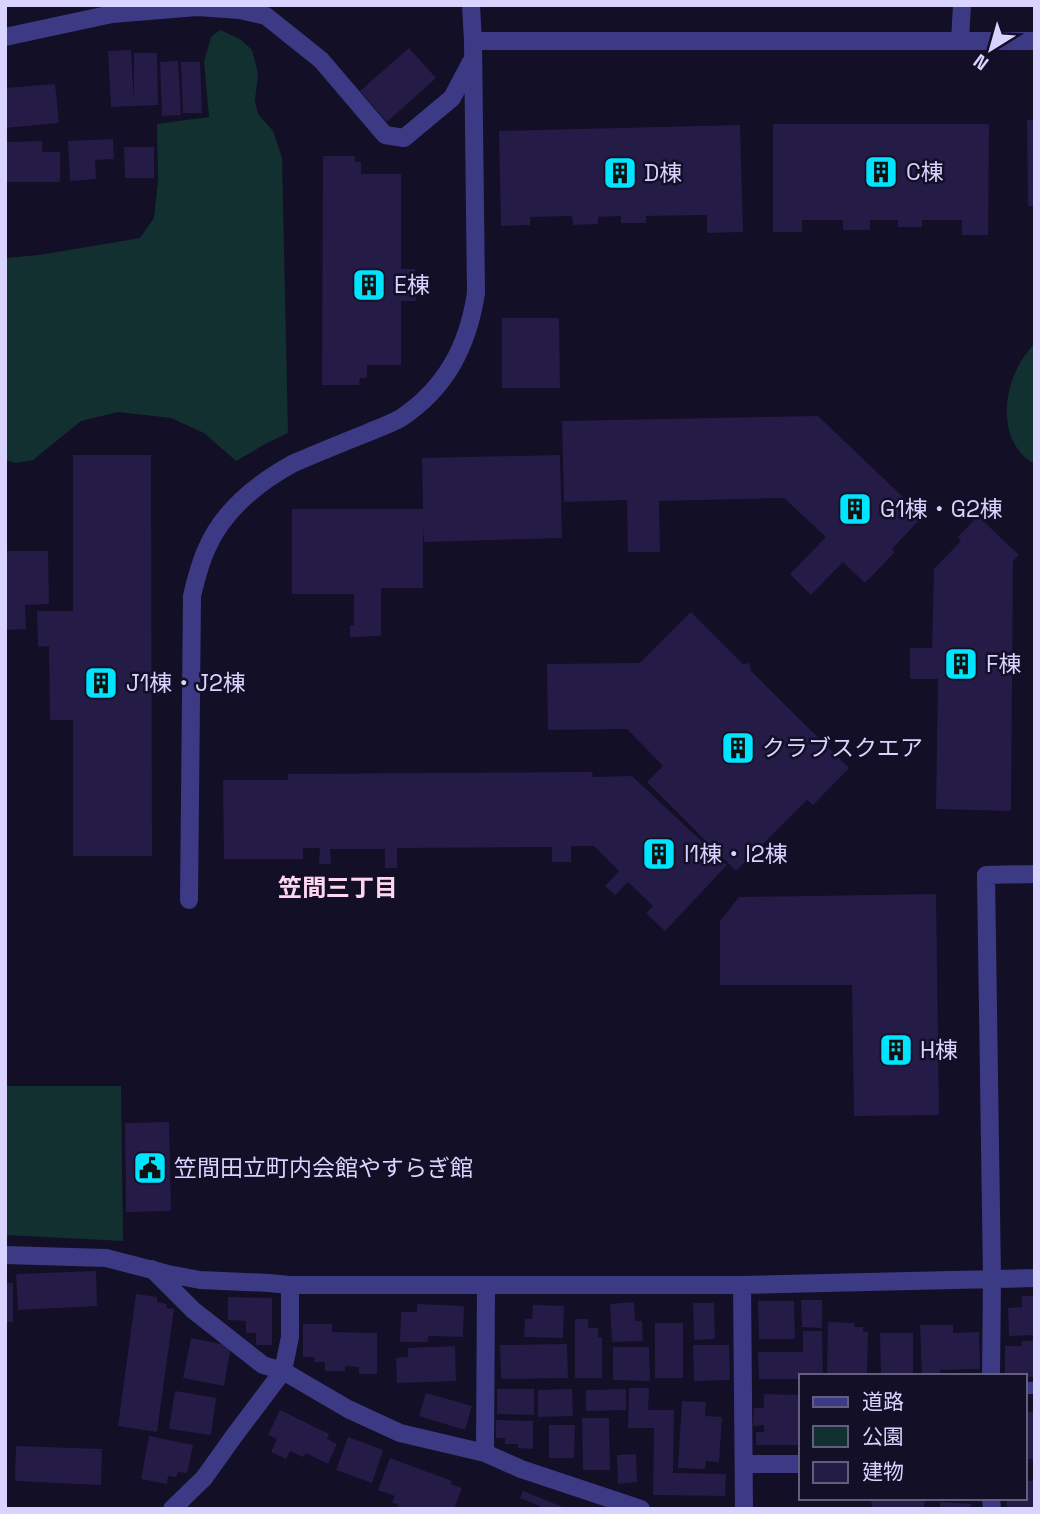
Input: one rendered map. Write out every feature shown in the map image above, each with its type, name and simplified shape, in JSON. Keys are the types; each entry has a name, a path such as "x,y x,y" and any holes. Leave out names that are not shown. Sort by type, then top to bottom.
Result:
{"street":[{"path":"189,901 192,596 208,545 223,521 254,489 277,472 399,419 425,399 436,387 463,344 472,318 476,293 471,5"},
{"path":"960,41 962,5"},
{"path":"5,37 112,13 197,7 240,9 266,16 321,60 384,135 404,138 452,98 473,50"},
{"path":"473,50 1035,41"},
{"path":"991,1374 986,875 1035,874"},
{"path":"5,1255 106,1258 200,1280 290,1285 743,1285 1035,1278"},
{"path":"152,1269 192,1310 263,1365 283,1371 348,1409 400,1433 485,1453 521,1469 641,1509"},
{"path":"172,1509 204,1478 283,1371 290,1337 290,1285"},
{"path":"743,1285 744,1509"},
{"path":"485,1453 486,1286"},
{"path":"744,1464 799,1464"}],"green space":[{"path":"220,30 240,39 252,50 258,74 255,100 258,114 273,131 282,158 288,433 236,461 204,433 171,418 118,412 81,421 33,460 16,463 5,460 5,258 140,238 154,218 158,181 157,124 209,117 204,62 211,37"},
{"path":"1035,342 1035,464 1023,456 1015,445 1007,419 1007,404 1013,377"},
{"path":"5,1086 121,1086 123,1241 5,1235"}],"building":[{"path":"409,48 436,78 387,122 360,91"},
{"path":"131,50 134,102 134,53 157,53 158,105 111,107 108,51"},
{"path":"178,61 181,115 162,116 160,62"},
{"path":"181,62 200,62 202,113 183,113"},
{"path":"55,84 59,123 5,128 5,88"},
{"path":"1027,120 1035,120 1035,206 1028,206"},
{"name":"C棟","path":"773,124 989,124 988,235 962,235 962,220 922,220 922,227 898,227 898,220 870,220 870,230 843,230 843,220 802,220 802,232 773,232"},
{"name":"D棟","path":"740,125 743,232 707,233 707,215 646,216 646,223 621,223 621,216 598,217 598,224 573,225 572,216 530,217 530,225 501,226 499,131"},
{"path":"113,139 114,159 95,160 96,179 70,181 68,141"},
{"path":"42,141 42,152 60,152 60,182 5,182 5,142"},
{"path":"124,147 154,147 154,178 125,178"},
{"name":"E棟","path":"323,156 355,156 355,162 361,162 361,174 401,174 401,269 415,269 416,301 401,301 401,365 367,365 367,378 360,378 359,385 322,385"},
{"path":"502,318 559,318 560,388 502,388"},
{"name":"G1棟・G2棟","path":"818,416 923,516 892,549 895,552 865,583 843,562 811,595 790,574 826,537 784,498 659,501 660,552 628,552 627,500 564,502 562,421"},
{"name":"J1棟・J2棟","path":"73,455 151,455 152,856 73,856 73,720 50,720 49,646 38,647 37,611 73,611"},
{"path":"560,455 562,538 424,542 423,526 423,588 381,588 381,636 350,637 350,625 354,625 354,594 292,594 292,509 423,509 422,458"},
{"name":"F棟","path":"978,516 1019,555 1013,561 1011,811 936,809 938,679 910,679 910,648 932,648 934,569 961,541 958,537"},
{"path":"5,551 48,551 49,604 25,605 26,629 5,630"},
{"name":"クラブスクエア","path":"691,612 743,664 750,663 751,671 849,768 813,805 807,800 736,871 647,782 663,766 627,729 548,730 547,664 640,663"},
{"name":"I1棟・I2棟","path":"592,772 593,777 632,776 727,865 665,931 646,913 653,906 628,882 615,895 605,886 619,871 594,846 571,846 571,862 552,862 552,847 397,848 397,868 385,868 385,849 330,849 331,864 319,864 320,848 303,848 303,859 224,859 223,780 288,780 288,774"},
{"name":"H棟","path":"936,894 939,1115 854,1116 852,985 720,985 720,921 739,897"},
{"path":"169,1122 171,1211 126,1212 125,1123"},
{"path":"96,1271 97,1306 18,1310 16,1274"},
{"path":"5,1283 13,1283 13,1322 5,1322"},
{"path":"136,1294 157,1297 157,1302 167,1304 166,1308 174,1309 157,1432 118,1426"},
{"path":"1022,1296 1035,1296 1035,1335 1009,1336 1008,1308 1022,1307"},
{"path":"228,1297 272,1298 272,1345 256,1345 256,1333 246,1333 246,1321 228,1320"},
{"path":"801,1300 822,1300 822,1328 802,1327"},
{"path":"758,1301 794,1301 795,1339 759,1339"},
{"path":"634,1302 635,1321 642,1321 643,1341 612,1342 610,1304"},
{"path":"693,1303 714,1303 715,1339 694,1340"},
{"path":"417,1304 464,1306 463,1337 428,1336 428,1342 400,1342 401,1312 417,1312"},
{"path":"533,1305 564,1306 563,1338 524,1337 525,1319 532,1319"},
{"path":"575,1319 588,1319 588,1328 598,1328 598,1337 602,1337 602,1378 575,1378"},
{"path":"828,1322 855,1323 854,1327 863,1327 863,1332 868,1332 867,1374 827,1374"},
{"path":"655,1323 683,1323 683,1378 655,1378"},
{"path":"303,1324 332,1324 332,1332 377,1333 377,1374 359,1374 359,1367 345,1366 345,1371 325,1371 325,1362 314,1362 315,1357 303,1357"},
{"path":"920,1325 953,1325 953,1333 979,1332 980,1369 940,1370 940,1374 922,1374"},
{"path":"803,1331 822,1331 823,1374 799,1374 799,1379 759,1379 758,1352 803,1352"},
{"path":"880,1333 913,1333 913,1374 881,1374"},
{"path":"191,1338 231,1346 224,1386 183,1378"},
{"path":"1022,1341 1035,1341 1035,1377 1005,1374 1005,1346 1022,1346"},
{"path":"567,1344 568,1378 501,1379 500,1345"},
{"path":"693,1345 729,1345 730,1380 694,1381"},
{"path":"455,1346 456,1381 397,1383 396,1358 408,1357 408,1348"},
{"path":"613,1347 649,1347 650,1381 613,1380"},
{"path":"629,1388 649,1388 648,1410 674,1410 673,1473 726,1474 725,1496 653,1495 654,1428 628,1428"},
{"path":"497,1389 534,1389 534,1415 497,1414"},
{"path":"572,1389 573,1416 538,1417 538,1390"},
{"path":"626,1389 626,1410 586,1411 586,1390"},
{"path":"175,1391 216,1398 211,1435 169,1429"},
{"path":"426,1393 472,1406 465,1430 419,1416"},
{"path":"764,1394 799,1395 799,1445 756,1445 756,1432 764,1432 764,1425 753,1426 754,1408 764,1408"},
{"path":"682,1401 706,1402 705,1416 722,1417 719,1462 706,1461 705,1469 678,1468"},
{"path":"1026,1401 1028,1412 1035,1412 1035,1459 1026,1459"},
{"path":"280,1410 329,1434 327,1439 337,1444 328,1464 306,1453 303,1457 290,1451 286,1459 271,1452 277,1439 268,1435"},
{"path":"582,1418 609,1418 610,1470 583,1470"},
{"path":"496,1420 533,1421 533,1449 518,1448 518,1444 505,1444 505,1438 496,1438"},
{"path":"549,1425 575,1425 574,1458 549,1458"},
{"path":"149,1436 193,1445 187,1473 178,1472 176,1477 168,1476 167,1484 141,1479"},
{"path":"348,1437 383,1450 372,1483 336,1470"},
{"path":"16,1446 102,1449 101,1485 15,1481"},
{"path":"636,1454 637,1482 618,1484 617,1455"},
{"path":"390,1458 452,1481 451,1484 462,1488 454,1509 397,1509 398,1504 392,1503 395,1496 378,1490"},
{"path":"1026,1481 1035,1481 1035,1509 1007,1509 1007,1500 1026,1500"},
{"path":"523,1491 568,1509 539,1509 540,1506 520,1498"},
{"path":"871,1500 925,1500 924,1509 872,1509"},
{"path":"940,1502 971,1504 970,1509 940,1509"}],"place":[{"name":"C棟","path":"881,172"},
{"name":"D棟","path":"620,173"},
{"name":"E棟","path":"369,285"},
{"name":"G1棟・G2棟","path":"855,509"},
{"name":"F棟","path":"961,664"},
{"name":"J1棟・J2棟","path":"101,683"},
{"name":"クラブスクエア","path":"738,748"},
{"name":"I1棟・I2棟","path":"659,854"},
{"name":"H棟","path":"896,1050"},
{"name":"笠間田立町内会館やすらぎ館","path":"150,1168"}],"district":[{"name":"笠間三丁目","path":"338,887"}]}
